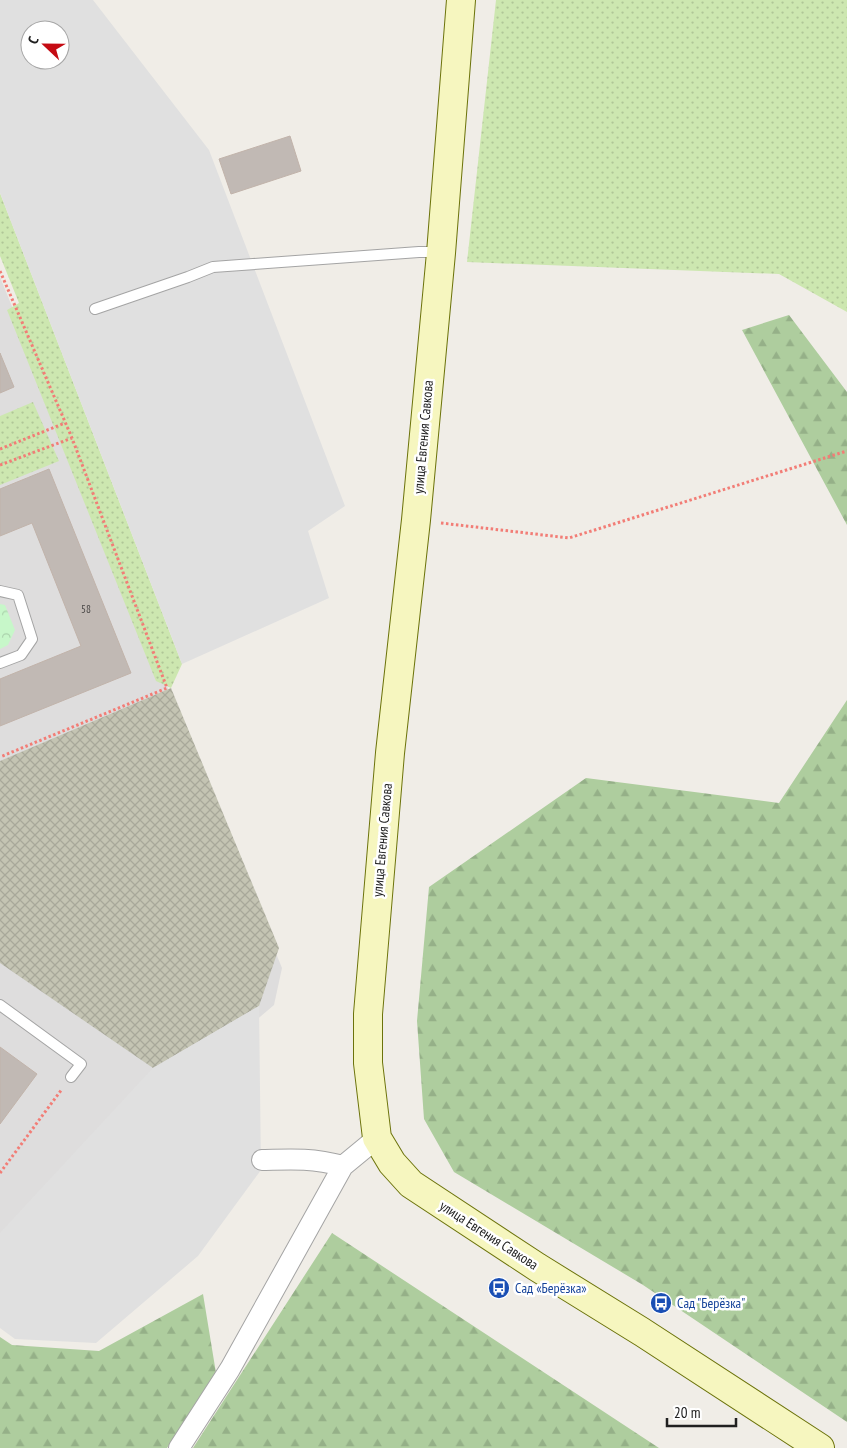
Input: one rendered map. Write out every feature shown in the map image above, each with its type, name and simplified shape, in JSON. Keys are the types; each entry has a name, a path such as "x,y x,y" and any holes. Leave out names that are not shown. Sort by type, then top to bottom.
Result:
{"main road":[{"name":"улица Евгения Савкова","path":"461,0 416,520 390,753 368,1014 368,1063 378,1138 392,1163 411,1184 820,1448"}],"street":[{"path":"179,1448 230,1369 343,1166 378,1138"},
{"path":"262,1160 299,1158 343,1166"}],"lane":[{"path":"95,309 213,267 440,252"},
{"path":"0,591 18,595 32,639 21,655 0,663"},
{"path":"0,1005 81,1064 71,1077"}],"path":[{"path":"0,271 72,438 167,688 0,757"},
{"path":"0,449 65,423"},
{"path":"0,465 72,438"},
{"path":"416,520 569,538 847,451"},
{"path":"0,1173 71,1077"}],"shaded area":[{"path":"0,0 93,0 209,150 345,506 308,531 329,598 182,664 0,193"},
{"path":"0,277 282,968 274,1005 0,1238"},
{"path":"171,688 279,948 259,1006 153,1068 0,963 0,761"},
{"path":"259,1006 261,1170 198,1256 96,1343 15,1339 0,1328 0,1233 153,1068"}],"green space":[{"path":"496,0 847,0 847,312 779,274 467,262"},
{"path":"0,193 182,664 171,688 156,681 7,310 19,303 0,256"},
{"path":"789,315 847,392 847,525 742,330"},
{"path":"33,402 59,461 0,485 0,416"},
{"path":"0,604 5,605 15,630 8,645 0,649"},
{"path":"847,700 847,1422 643,1285 454,1172 424,1119 417,1021 429,887 586,778 779,803"},
{"path":"332,1233 659,1448 193,1448"},
{"path":"203,1294 216,1373 167,1448 0,1448 0,1337 12,1345 99,1351"}],"building":[{"path":"290,136 301,171 231,194 219,159"},
{"path":"0,353 14,387 0,393"},
{"path":"49,469 131,673 0,726 0,679 81,646 32,523 0,536 0,489"},
{"path":"0,1047 37,1074 0,1124"}],"place":[{"name":"Сад «Берёзка»","path":"499,1288"},
{"name":"Сад \"Берёзка\"","path":"661,1303"}]}
